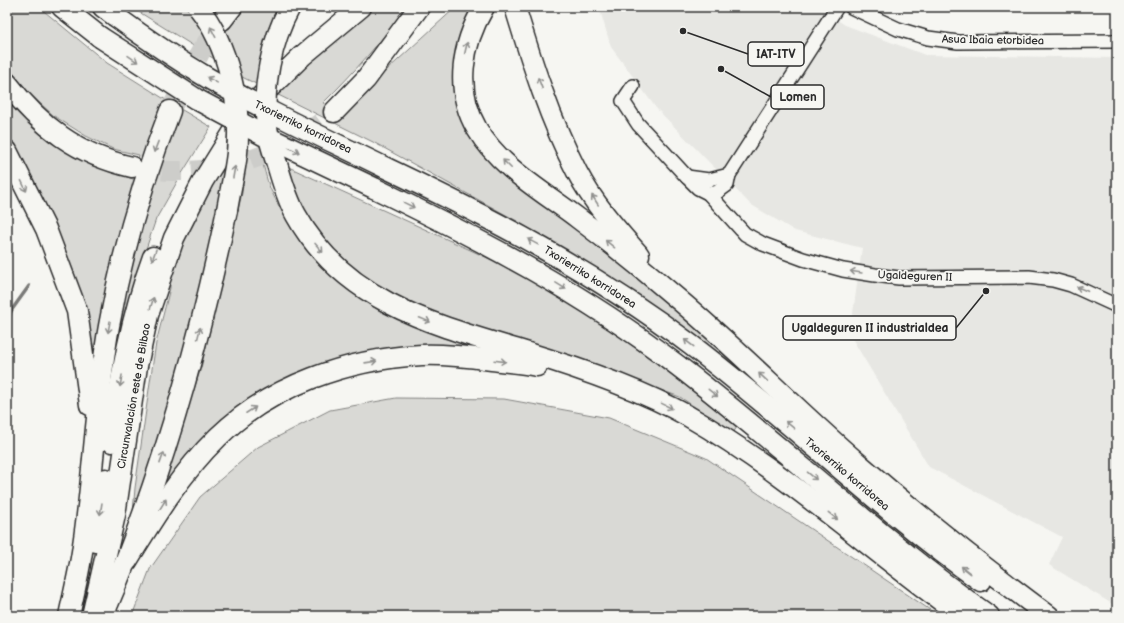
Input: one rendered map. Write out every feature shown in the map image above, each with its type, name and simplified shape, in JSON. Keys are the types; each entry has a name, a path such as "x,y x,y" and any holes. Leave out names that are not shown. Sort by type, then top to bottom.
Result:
{"highway":[{"name":"Txorierriko korridorea","path":"62,7 100,37 196,99 263,135 494,248 563,287 614,320 676,364 721,399 915,561 989,616"},
{"path":"103,616 127,561 166,448 192,361 214,274 237,152 236,99 225,57 198,7"},
{"path":"290,7 277,38 272,57 265,102 267,127 284,186 296,216 316,245 335,265 360,286 382,300 439,325 548,359 631,390 686,415 736,446 795,487 908,576 962,616"},
{"name":"Circunvalación este de Bilbao","path":"78,616 96,544 129,333 156,248 186,184 239,103 286,52 340,7"},
{"name":"Circunvalación este de Bilbao","path":"92,616 115,515 137,366 148,315 174,238 203,181 247,110 302,56 361,7"},
{"path":"334,112 366,79 419,7"},
{"path":"484,7 476,20 468,40 462,73 466,99 477,129 494,151 511,169 581,220 673,295 859,464 1008,586 1049,616"},
{"path":"515,7 532,63 554,121 578,173 607,219 673,295"},
{"name":"Txorierriko korridorea","path":"109,12 163,50 208,78 274,113 512,230 627,300 736,380 930,542 974,576 1032,616"},
{"path":"7,83 35,117 64,139 113,163 132,167"},
{"path":"69,616 83,546 101,381 109,325 120,272 136,210 153,155 170,111"},
{"path":"7,151 46,228 77,311 90,408 92,474"},
{"path":"127,561 171,491 218,437 243,415 273,395 313,378 365,362 423,355 476,358 527,364 631,390"}],"street":[{"path":"708,193 716,194 728,180 837,7"},
{"name":"Asua Ibaia etorbidea","path":"851,7 898,29 936,39 958,42 1117,41"},
{"name":"Ugaldeguren II","path":"633,86 623,101 643,129 698,188 708,193 744,234 763,244 803,259 844,270 899,278 1029,277 1053,280 1072,285 1117,306"},
{"path":"687,177 709,180 728,180"},
{"path":"728,180 726,200 730,219"}],"shaded area":[{"path":"7,7 39,7 107,63 166,100 154,133 95,362 93,344 80,295 32,184 7,132 7,92 104,169 133,179 139,155 113,149 86,136 54,116 29,93 7,66"},
{"path":"131,7 186,7 200,25 216,60"},
{"path":"240,7 281,7 264,41 257,78 289,80 324,45 373,7 407,7 346,80 323,103 341,112 456,7 476,7 468,124 570,221 684,316 762,388 646,302 517,221 373,142 238,75 223,30"},
{"path":"599,7 818,7 845,25 925,55 1117,58 1117,607 1049,565 1062,537 929,467 850,335 862,248 795,231 750,204 656,108 611,47"},
{"path":"177,107 211,127 156,219 132,291 101,444 118,316 130,250"},
{"path":"246,148 261,156 270,188 278,205 298,236 322,265 349,290 377,309 406,323 482,348 372,353 210,434 161,488 201,368 242,193"},
{"path":"227,150 222,190 197,317 132,525 135,488 156,343 170,288 169,266"},
{"path":"282,164 512,269 607,327 683,383 737,427 733,433 680,397 613,373 430,314 370,285 314,232"},
{"path":"396,398 504,399 609,418 706,458 939,616 132,616 150,569 200,497 258,447 330,410"}],"waterway":[{"path":"7,324 11,311 29,286"}],"tunnel":[{"path":"170,111 201,51 222,20"},
{"path":"132,167 188,171 239,163 264,155 288,144 334,112"}],"place":[{"name":"IAT-ITV","path":"683,31"},
{"name":"Lomen","path":"721,69"},
{"name":"Ugaldeguren II industrialdea","path":"986,291"}]}
